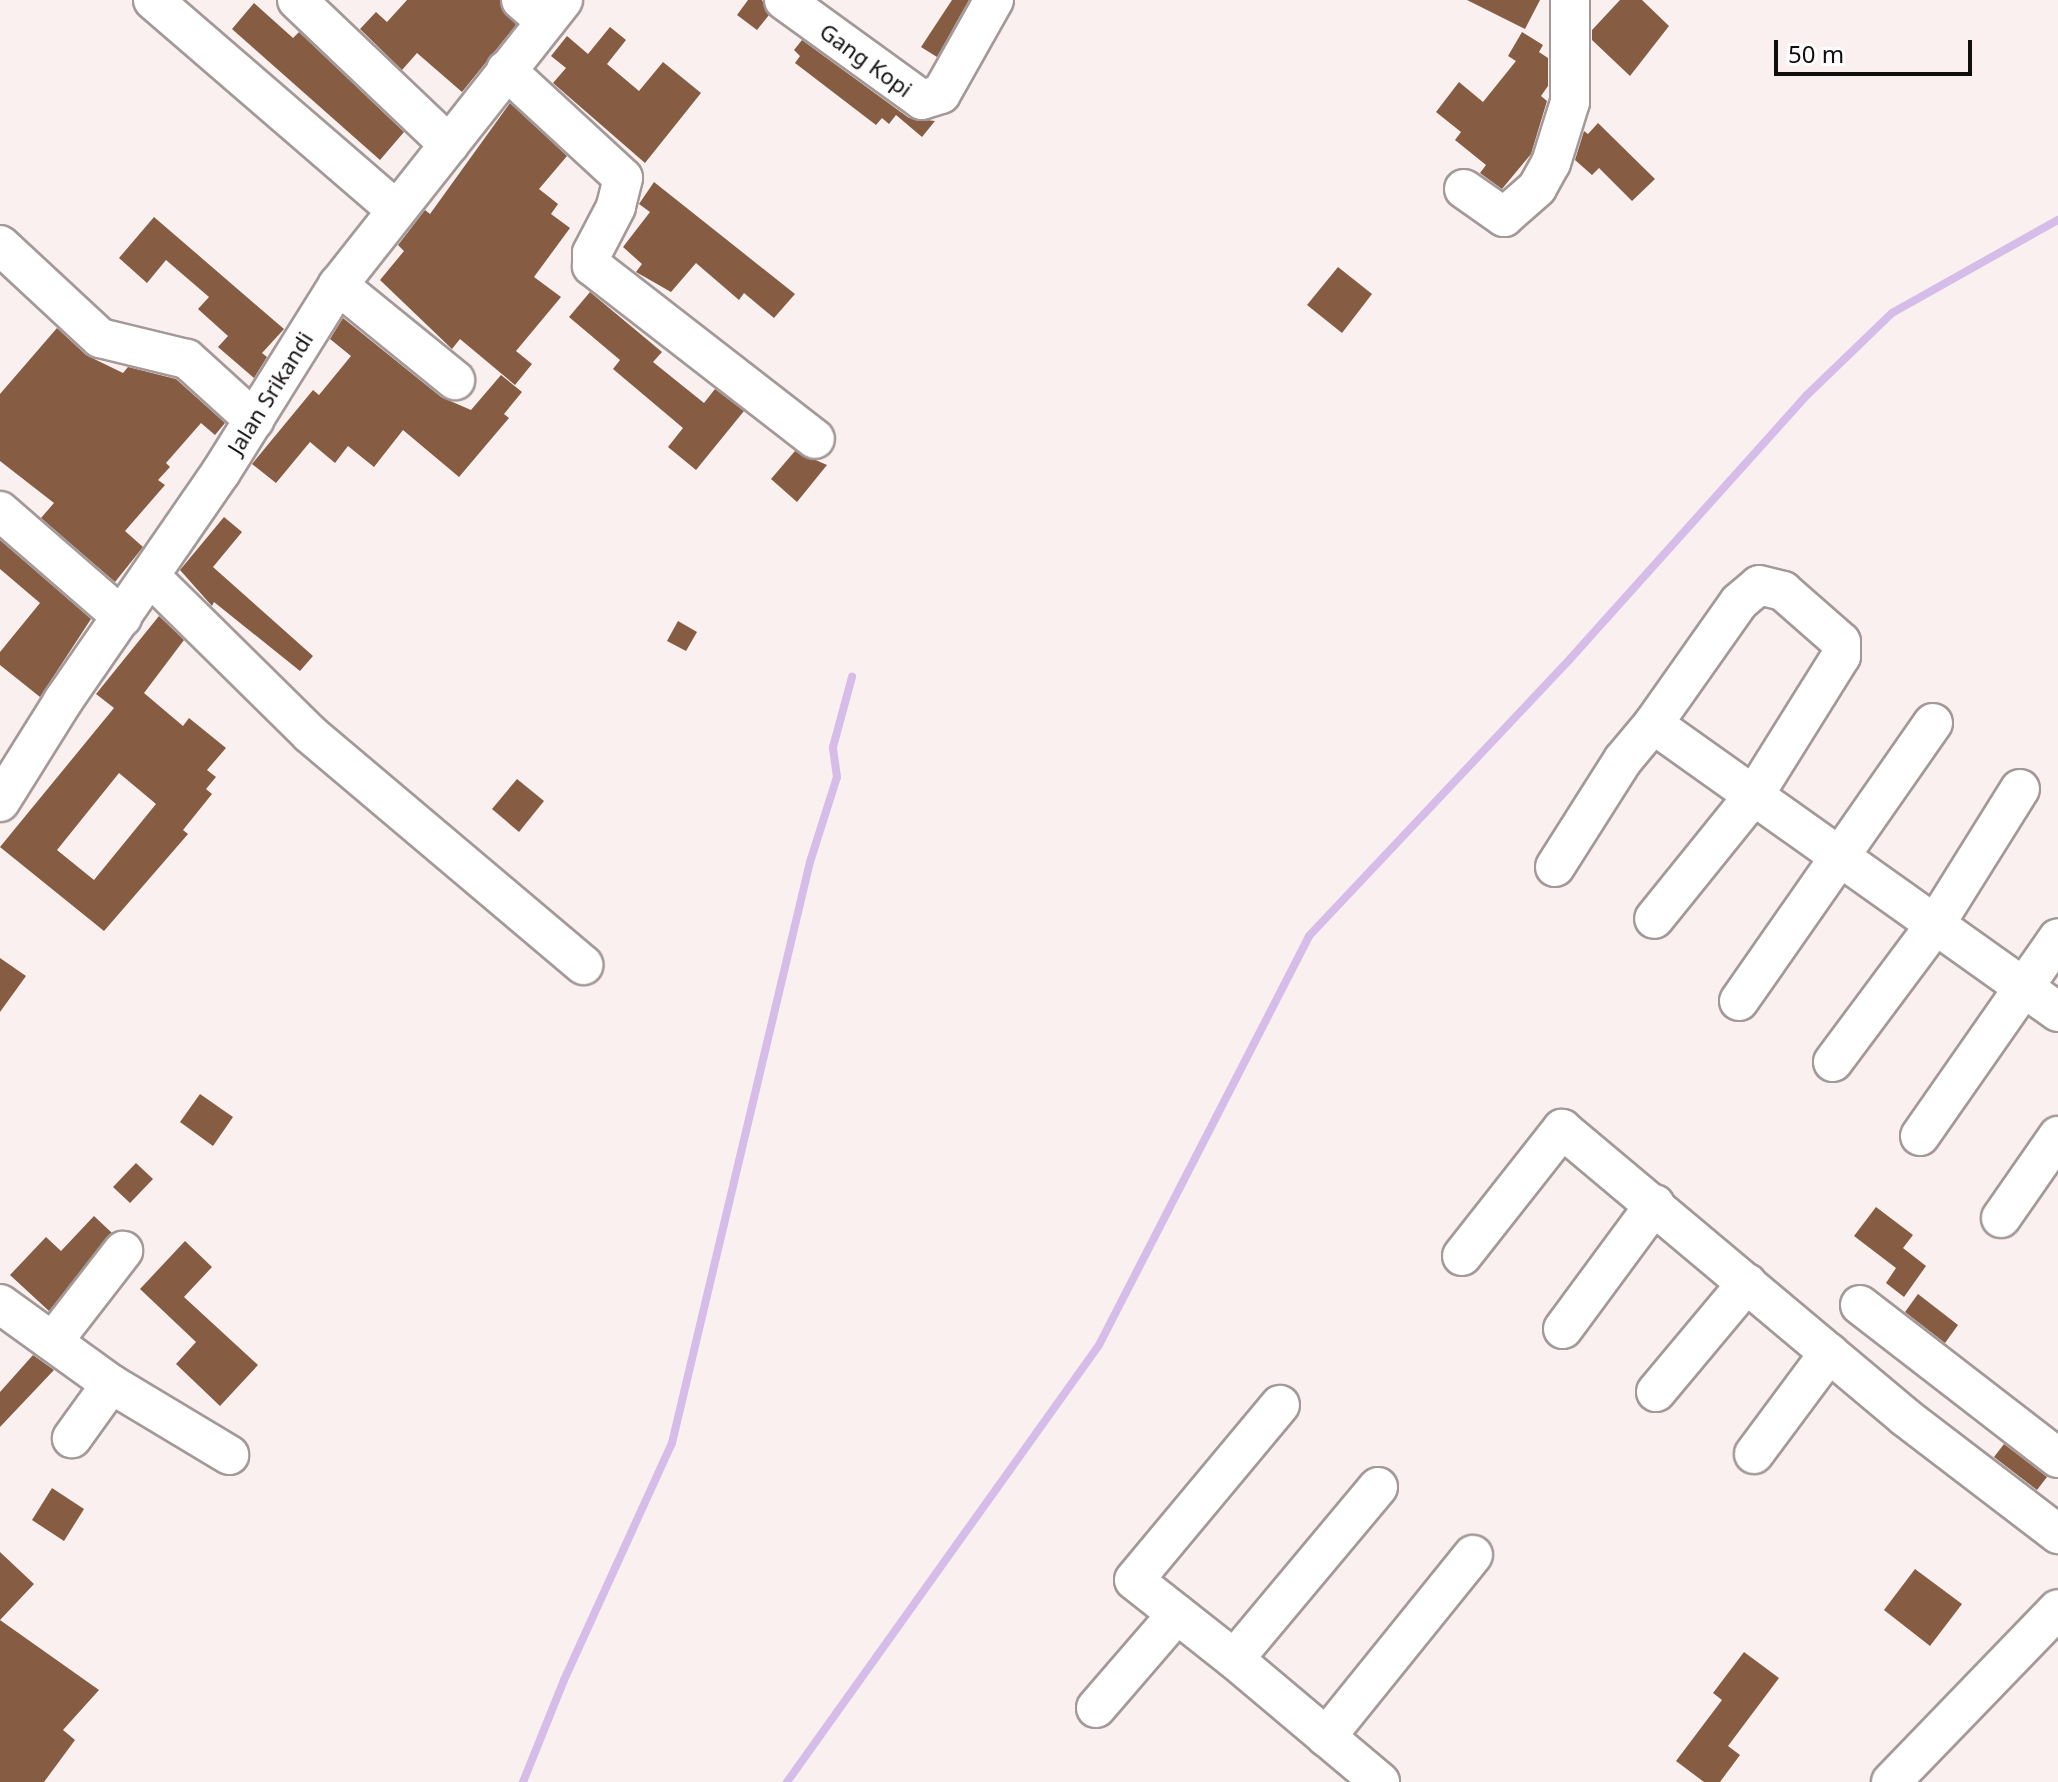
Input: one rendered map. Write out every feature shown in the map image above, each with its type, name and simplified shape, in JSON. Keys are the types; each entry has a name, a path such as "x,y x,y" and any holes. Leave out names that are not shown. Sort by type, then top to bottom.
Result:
{"street":[{"path":"153,0 394,208"},
{"path":"297,0 449,145"},
{"name":"Gang Kopi","path":"784,0 922,100 941,94 994,0"},
{"path":"1464,189 1504,217 1537,188 1563,133 1570,102 1570,0"},
{"name":"Jalan Srikandi","path":"0,802 254,420 338,285 394,208 449,145 506,70 543,7"},
{"path":"506,70 623,178 616,207 592,253 592,266 815,439"},
{"path":"0,245 100,338 187,359 254,420"},
{"path":"338,285 455,380"},
{"path":"0,511 122,617"},
{"path":"151,577 304,727 583,965"},
{"path":"1555,867 1623,760 1653,724 1745,595 1767,584 1783,591 1832,630 1843,649 1754,795 1654,919"},
{"path":"1739,1001 1933,723"},
{"path":"1653,724 1933,928 2058,1012"},
{"path":"1833,1062 1933,928 2020,789"},
{"path":"1920,1136 2058,938"},
{"path":"1462,1256 1562,1129 1829,1353 2058,1534"},
{"path":"2001,1218 2058,1136"},
{"path":"1563,1329 1655,1204"},
{"path":"54,1340 123,1251"},
{"path":"1656,1392 1747,1283"},
{"path":"0,1304 111,1384 229,1455"},
{"path":"1860,1305 2058,1458"},
{"path":"1754,1454 1829,1353"},
{"path":"72,1438 111,1384"},
{"path":"1280,1405 1134,1580 1234,1659 1380,1782"},
{"path":"1234,1659 1378,1487"},
{"path":"1326,1737 1473,1555"},
{"path":"1891,1782 2058,1609"},
{"path":"1096,1708 1177,1614"}],"building":[{"path":"407,0 500,0 516,25 462,92 417,53 402,70 360,29 376,12 387,22"},
{"path":"748,0 762,0 769,15 757,30 737,15"},
{"path":"952,0 969,0 937,57 921,47"},
{"path":"1467,0 1540,0 1525,29"},
{"path":"1620,0 1642,0 1669,26 1630,76 1592,40 1592,30"},
{"path":"254,3 293,38 299,32 404,132 380,160 232,29"},
{"path":"610,27 626,40 607,64 639,91 663,62 701,93 645,163 553,83 566,68 551,56 567,36 588,54"},
{"path":"1522,32 1543,45 1539,52 1548,58 1548,86 1541,96 1547,101 1531,154 1502,189 1480,173 1486,165 1455,140 1461,132 1436,112 1459,82 1483,102 1516,61 1508,56"},
{"path":"802,40 909,118 935,121 922,137 896,115 889,124 882,118 876,125 795,63 800,56 794,50"},
{"path":"510,103 567,156 539,189 558,204 551,214 570,228 534,277 561,297 516,351 532,364 515,385 460,339 452,349 380,280 404,251 398,245 425,210 430,214"},
{"path":"1598,123 1655,179 1632,201 1599,168 1592,175 1575,160 1584,131 1588,134"},
{"path":"654,182 795,294 774,318 744,293 739,300 696,263 671,292 636,272 642,264 623,247 650,212 639,204"},
{"path":"154,217 284,329 262,353 267,357 254,378 218,347 228,336 198,309 209,297 166,260 147,283 119,258"},
{"path":"1338,267 1372,294 1342,333 1307,305"},
{"path":"590,292 662,352 653,362 704,403 715,389 744,411 696,470 668,447 683,428 613,369 620,360 569,317"},
{"path":"343,318 441,397 471,410 501,375 522,392 504,414 509,418 459,477 403,430 374,467 348,446 335,463 310,442 276,483 252,464 313,390 319,395 351,356 330,339"},
{"path":"57,328 86,355 123,373 128,367 176,379 225,423 215,435 201,423 166,463 170,467 158,480 165,485 125,531 143,547 115,582 41,518 54,503 0,461 0,394"},
{"path":"795,451 827,465 797,502 771,479"},
{"path":"224,517 242,532 213,567 313,656 300,671 214,602 212,606 180,570"},
{"path":"0,540 91,619 40,697 0,665 0,652 40,603 0,569"},
{"path":"159,616 184,640 144,693 183,726 189,718 226,748 207,770 216,777 206,789 212,794 183,830 188,834 104,931 0,847 114,708 96,694","holes":["119,773 156,804 94,880 57,850"]},
{"path":"678,621 697,632 686,651 667,641"},
{"path":"517,779 544,801 519,832 492,809"},
{"path":"0,958 26,976 0,1012"},
{"path":"200,1094 233,1117 213,1146 180,1122"},
{"path":"136,1163 153,1179 130,1203 113,1187"},
{"path":"1876,1207 1913,1235 1903,1248 1926,1266 1904,1297 1886,1283 1896,1268 1854,1236"},
{"path":"94,1216 112,1233 49,1311 10,1275 46,1237 61,1251"},
{"path":"185,1241 212,1267 184,1297 258,1365 220,1406 176,1364 196,1342 140,1289"},
{"path":"1918,1294 1958,1325 1945,1343 1905,1312"},
{"path":"33,1355 54,1370 0,1427 0,1392"},
{"path":"2004,1444 2047,1477 2037,1490 1994,1457"},
{"path":"52,1488 84,1509 64,1541 32,1520"},
{"path":"0,1552 34,1584 0,1620"},
{"path":"1915,1569 1962,1604 1930,1646 1884,1610"},
{"path":"0,1620 99,1690 63,1730 75,1740 44,1782 0,1782"},
{"path":"1744,1652 1779,1678 1728,1746 1740,1755 1720,1782 1704,1782 1676,1761 1722,1700 1713,1693"}],"waterway":[{"path":"787,1782 1099,1345 1309,936 1570,659 1807,395 1892,313 2058,220"},
{"path":"523,1782 564,1680 672,1443 810,862 837,777 833,747 852,677"}]}
